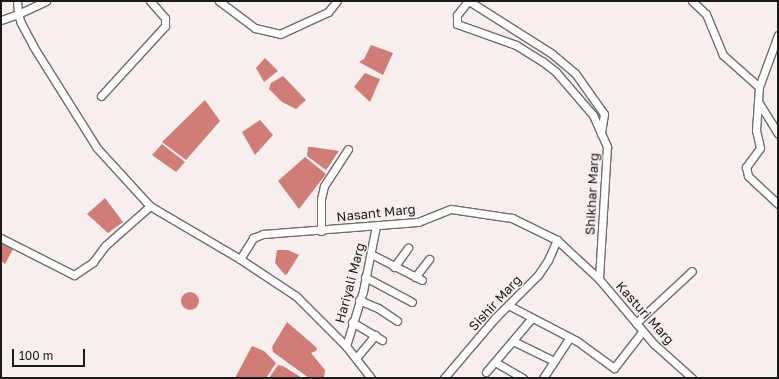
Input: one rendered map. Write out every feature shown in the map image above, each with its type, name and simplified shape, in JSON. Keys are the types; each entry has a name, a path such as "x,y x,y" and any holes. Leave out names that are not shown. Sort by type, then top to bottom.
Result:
{"street":[{"path":"17,1 18,14 33,46 86,133 150,206 240,259 296,296 346,346 371,378"},
{"path":"1,20 46,1"},
{"path":"101,96 165,26 165,18 150,1"},
{"path":"219,1 255,28 280,34 328,12 337,1"},
{"path":"468,1 551,53 575,73 604,114 601,134"},
{"name":"Shikhar Marg","path":"468,1 456,18 457,24 516,45 546,64 593,115 607,146 599,279"},
{"path":"692,1 706,14 723,55 759,87"},
{"path":"778,34 759,87 760,104 756,130 760,148 750,161 747,172 765,195 778,204"},
{"path":"760,104 778,133"},
{"path":"321,231 321,200 324,186 348,149"},
{"path":"1,238 74,275 93,262 106,245 150,206"},
{"name":"Nasant Marg","path":"240,259 253,238 258,235 418,222 451,209 512,218 557,240 599,279"},
{"name":"Hariyali Marg","path":"346,346 371,254 376,226"},
{"name":"Sishir Marg","path":"444,378 508,305 538,275 548,260 557,240"},
{"path":"394,267 408,248"},
{"path":"371,254 419,279 429,259"},
{"path":"636,323 692,271"},
{"path":"365,278 412,302"},
{"name":"Kasturi Marg","path":"599,279 642,332 690,377"},
{"path":"359,300 378,308 397,321"},
{"path":"508,305 570,337 614,368 642,332"},
{"path":"486,372 531,318"},
{"path":"352,322 382,340"},
{"path":"356,358 375,335"},
{"path":"543,378 570,337"},
{"path":"513,341 554,361"},
{"path":"495,362 523,378"}],"shaded area":[{"path":"371,45 393,53 383,75 359,62 364,59"},
{"path":"265,58 278,71 264,82 256,68"},
{"path":"365,73 380,79 370,102 354,87"},
{"path":"283,76 306,100 296,109 282,102 269,89 271,83"},
{"path":"205,100 220,121 186,160 162,142"},
{"path":"260,120 273,135 255,155 242,132"},
{"path":"162,144 185,162 176,172 152,155"},
{"path":"308,147 339,151 326,170 307,156"},
{"path":"305,157 326,174 299,209 278,181"},
{"path":"105,198 123,222 108,233 87,214"},
{"path":"2,241 13,249 5,264 1,261"},
{"path":"277,250 288,250 299,255 285,275 275,263"},
{"path":"190,292 194,293 198,297 198,305 194,309 190,310 186,309 182,305 181,301 182,297 186,293"},
{"path":"287,322 317,348 316,351 311,353 325,370 324,378 309,378 273,352 272,347"},
{"path":"252,346 264,351 276,363 266,378 235,378"},
{"path":"278,365 283,366 302,378 269,378"}]}
